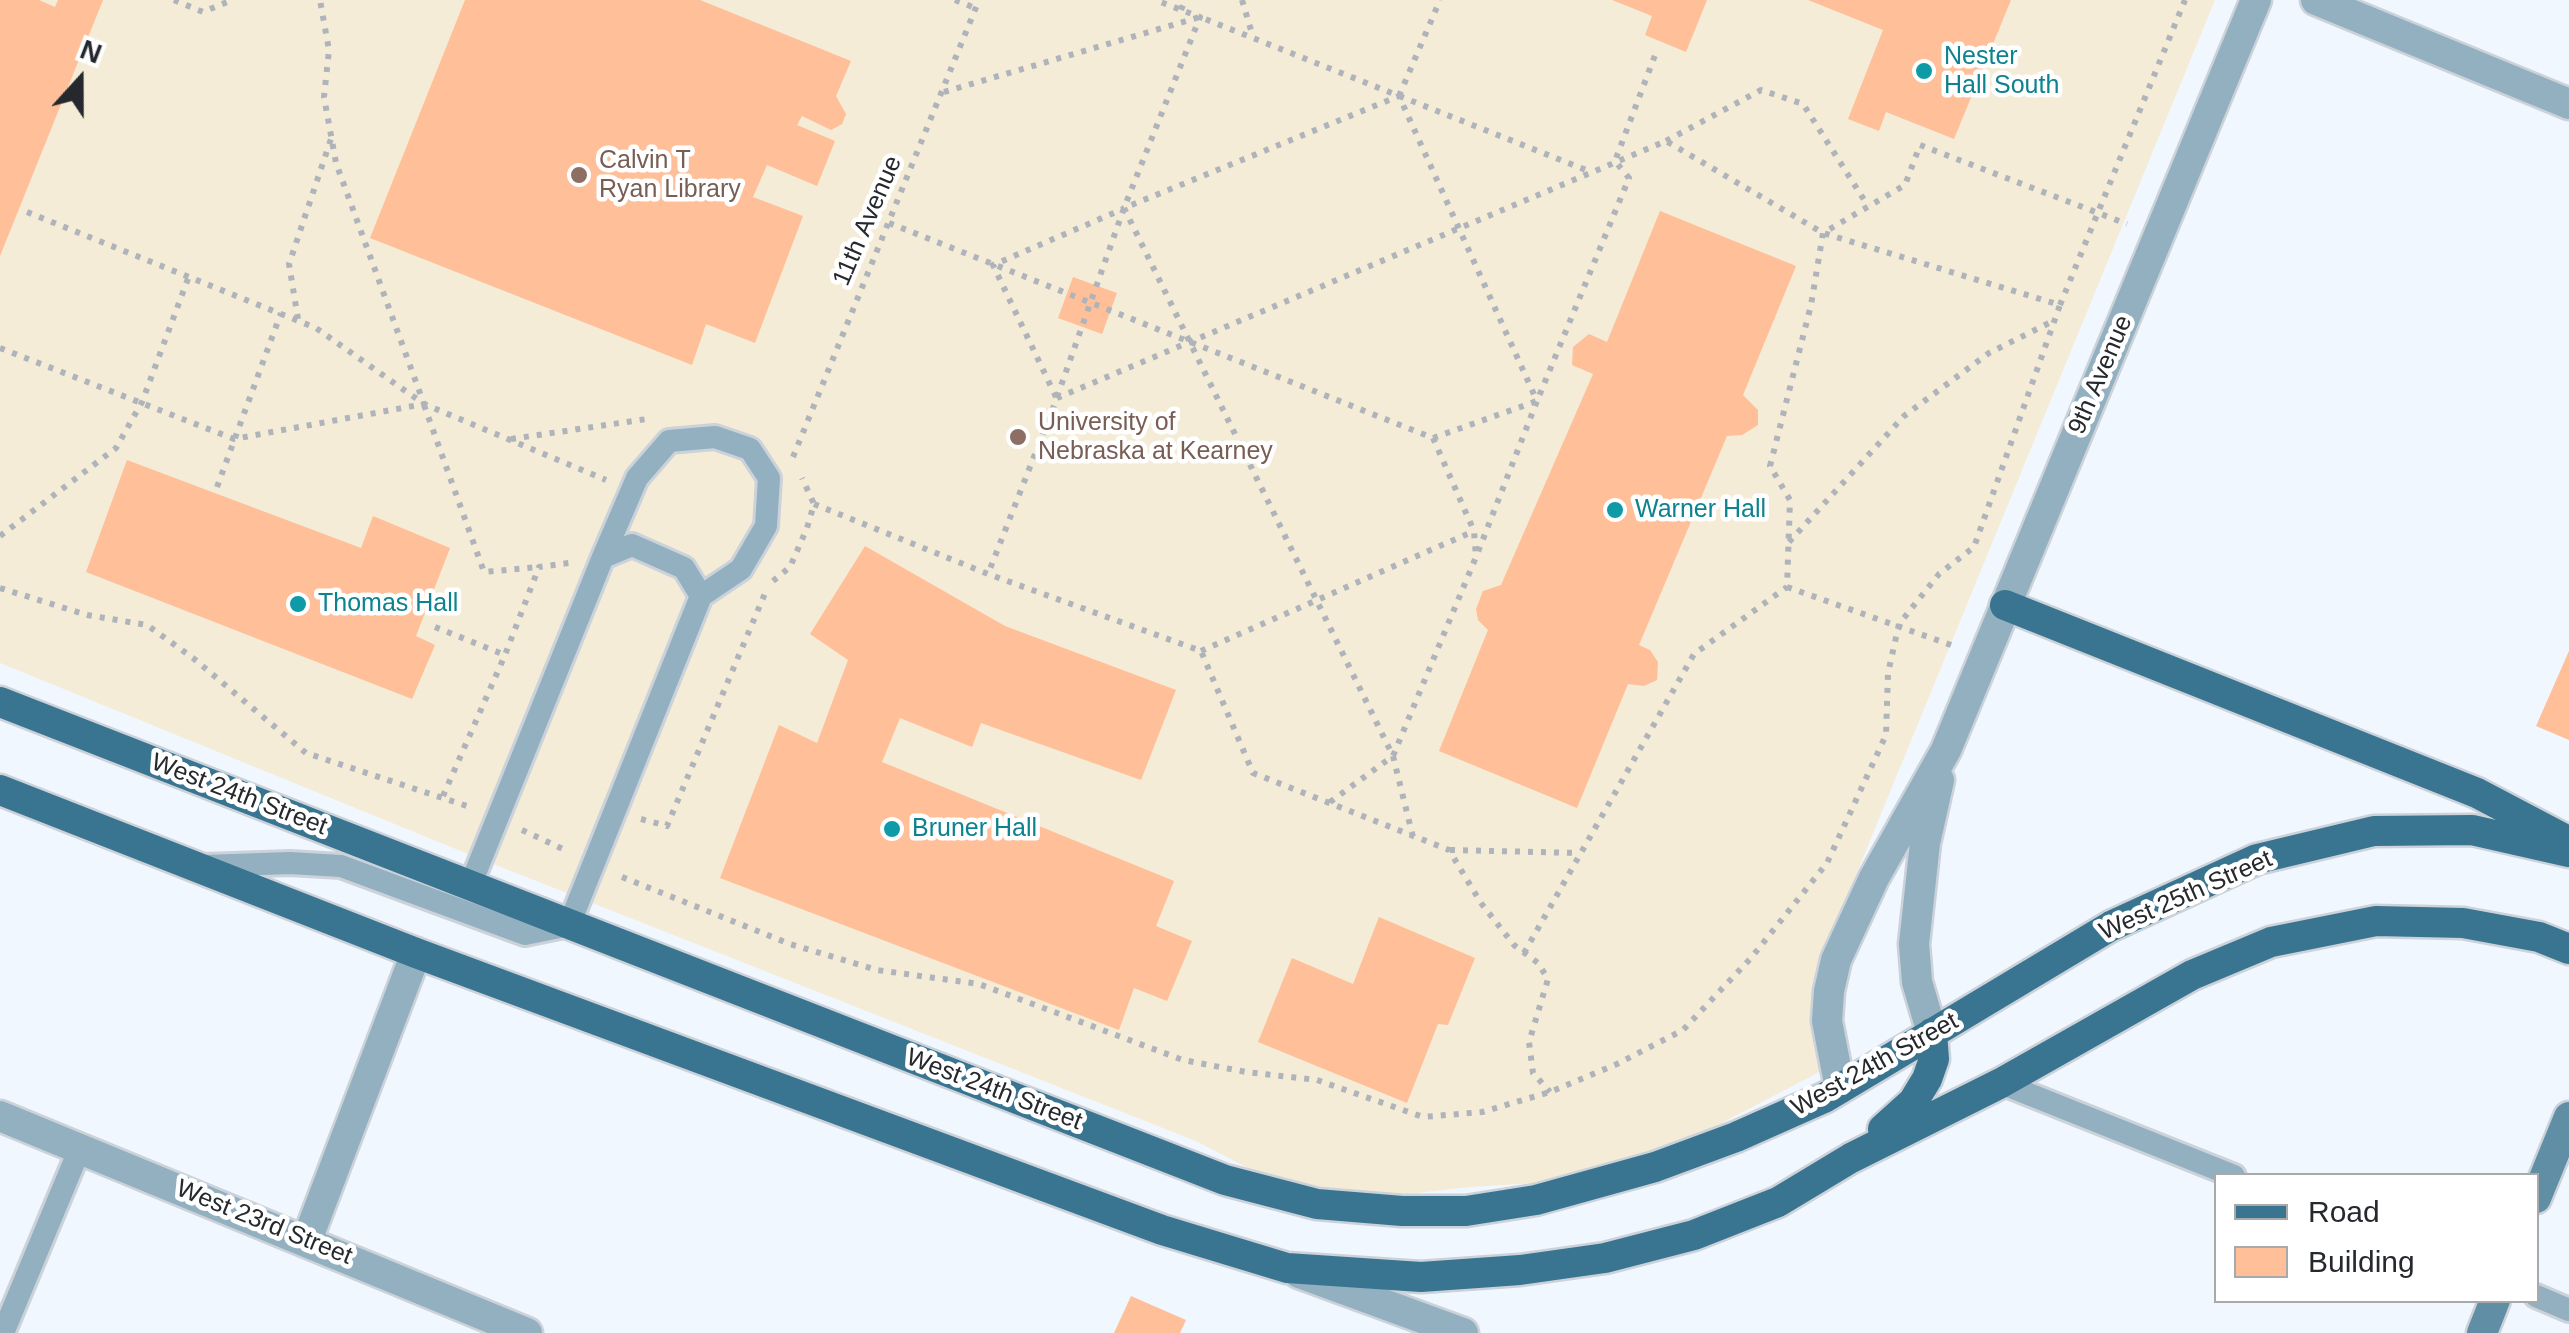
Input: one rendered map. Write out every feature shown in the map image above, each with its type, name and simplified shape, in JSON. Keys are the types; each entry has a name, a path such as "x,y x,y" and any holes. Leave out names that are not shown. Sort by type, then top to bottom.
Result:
{"main road":[{"path":"2005,605 2477,793 2569,842"},
{"name":"West 24th Street","path":"0,702 1225,1180 1317,1204 1402,1211 1466,1210 1536,1200 1655,1167 1736,1137 1840,1088 1994,998"},
{"path":"0,790 416,953 1162,1230 1287,1268 1421,1277 1520,1270 1606,1258 1694,1235 1778,1202 1851,1158 2001,1083 2192,974 2270,942 2376,920 2463,924 2539,938 2569,949"},
{"name":"West 25th Street","path":"1994,998 2111,926 2257,859 2374,830 2472,830 2569,852"},
{"path":"1851,1158 1914,1102 1934,1060 1932,1032"}],"street":[{"name":"9th Avenue","path":"1840,1088 1827,1021 1836,960 1874,878 1946,750 2256,0"},
{"path":"2316,0 2569,104"},
{"name":"9th Avenue","path":"1932,1032 1917,982 1914,944 1925,843 1946,750"},
{"path":"307,1240 416,953"},
{"name":"West 23rd Street","path":"0,1116 527,1333"},
{"path":"2539,1191 2569,1118"},
{"path":"1287,1268 1463,1333"},
{"path":"2482,1333 2494,1303"}],"lane":[{"path":"196,866 341,866 525,934 569,925 700,596 741,569 766,526 769,478 750,448 715,437 668,441 638,478 602,557 470,886"},
{"path":"602,557 632,545 654,553 684,568 700,596"},
{"path":"2001,1083 2226,1173"},
{"path":"3,1333 80,1148"},
{"path":"2539,1297 2569,1310"}],"path":[{"path":"174,0 203,12 232,0"},
{"path":"320,0 329,50 324,96 336,162 484,572 577,562"},
{"path":"955,0 977,4"},
{"path":"1155,0 1591,172"},
{"path":"1181,10 1185,0"},
{"path":"1242,0 1253,38"},
{"path":"993,265 1399,96 1440,0"},
{"path":"0,588 87,615 146,624 194,658 306,753 443,796 620,876 825,954 877,970 978,984 1183,1060 1318,1080 1423,1117 1482,1112 1550,1092 1683,1030 1751,958 1827,862 1886,735 1888,673 1898,624 1938,574 1974,546 2054,320 2184,0"},
{"name":"11th Avenue","path":"793,457 977,4"},
{"path":"944,92 1200,17"},
{"path":"988,574 1057,398 1124,208 1200,17"},
{"path":"1615,161 1656,50"},
{"path":"1057,398 1666,141 1761,90 1802,104 1868,206"},
{"path":"1399,96 1537,400"},
{"path":"298,320 289,264 331,138"},
{"path":"1666,141 1823,233 2060,305"},
{"path":"1823,233 1905,185 1920,145 2098,211 2158,238"},
{"path":"1329,803 1393,756 1629,178 1615,161"},
{"path":"1124,208 1393,756 1413,837"},
{"path":"26,212 316,328 424,404 612,482 609,489"},
{"path":"889,223 1434,438 1537,400"},
{"path":"1787,587 1790,500 1770,466 1812,306 1823,233"},
{"path":"993,265 1057,398"},
{"path":"0,536 116,448 142,402 189,276"},
{"path":"217,487 280,313"},
{"path":"1789,542 1904,416 1989,354 2054,320"},
{"path":"0,348 234,440 424,404"},
{"path":"510,439 660,417"},
{"path":"646,432 654,424"},
{"path":"1434,438 1474,532 1476,557"},
{"path":"632,832 636,818 667,826 762,598 773,581 790,567 814,504 988,574 1201,651 1474,532"},
{"path":"443,796 539,566"},
{"path":"1787,587 1898,624 1983,658"},
{"path":"1524,952 1694,654 1787,587"},
{"path":"435,627 505,655"},
{"path":"1201,651 1253,773 1449,850 1580,853"},
{"path":"1449,850 1481,903 1514,945 1538,963 1548,980 1529,1042 1533,1073 1550,1092"},
{"path":"620,876 624,862"}],"shaded area":[{"name":"University of Nebraska at Kearney","path":"0,0 2215,0 1837,921 1814,996 1825,1069 1617,1178 1471,1187 1317,1204 1196,1141 473,856 0,663"}],"building":[{"path":"0,0 39,0 55,7 58,0 103,0 0,256"},
{"name":"Calvin T Ryan Library","path":"465,0 700,0 851,61 836,96 846,114 842,124 831,130 802,116 797,125 835,141 817,186 767,165 753,197 803,216 755,343 706,324 692,365 370,238"},
{"path":"1612,0 1707,0 1686,52 1645,35 1652,16"},
{"name":"Nester Hall South","path":"1808,0 2011,0 1954,139 1886,112 1879,131 1848,119 1883,30"},
{"name":"Warner Hall","path":"1660,211 1796,266 1743,395 1758,410 1758,425 1742,435 1727,436 1639,645 1650,650 1658,662 1657,680 1644,686 1628,684 1577,808 1439,751 1488,630 1478,620 1476,609 1483,591 1501,585 1593,374 1572,365 1573,347 1589,334 1607,342"},
{"path":"1073,277 1117,293 1102,334 1058,318"},
{"name":"Thomas Hall","path":"127,460 361,548 373,516 450,548 416,636 435,645 412,699 86,572"},
{"name":"Bruner Hall","path":"865,546 1005,626 1176,690 1141,780 981,723 972,747 900,718 882,762 1174,881 1156,926 1192,941 1167,1001 1134,988 1119,1030 720,878 779,725 817,743 848,660 810,634"},
{"path":"2569,651 2569,740 2536,726"},
{"path":"1379,917 1475,958 1448,1025 1438,1024 1407,1103 1258,1042 1292,958 1353,984"},
{"path":"1131,1296 1186,1320 1180,1333 1114,1333"}],"place":[{"name":"Nester Hall South","path":"1924,71"},
{"name":"Calvin T Ryan Library","path":"579,175"},
{"name":"University of Nebraska at Kearney","path":"1018,437"},
{"name":"Warner Hall","path":"1615,510"},
{"name":"Thomas Hall","path":"298,604"},
{"name":"Bruner Hall","path":"892,829"}]}
